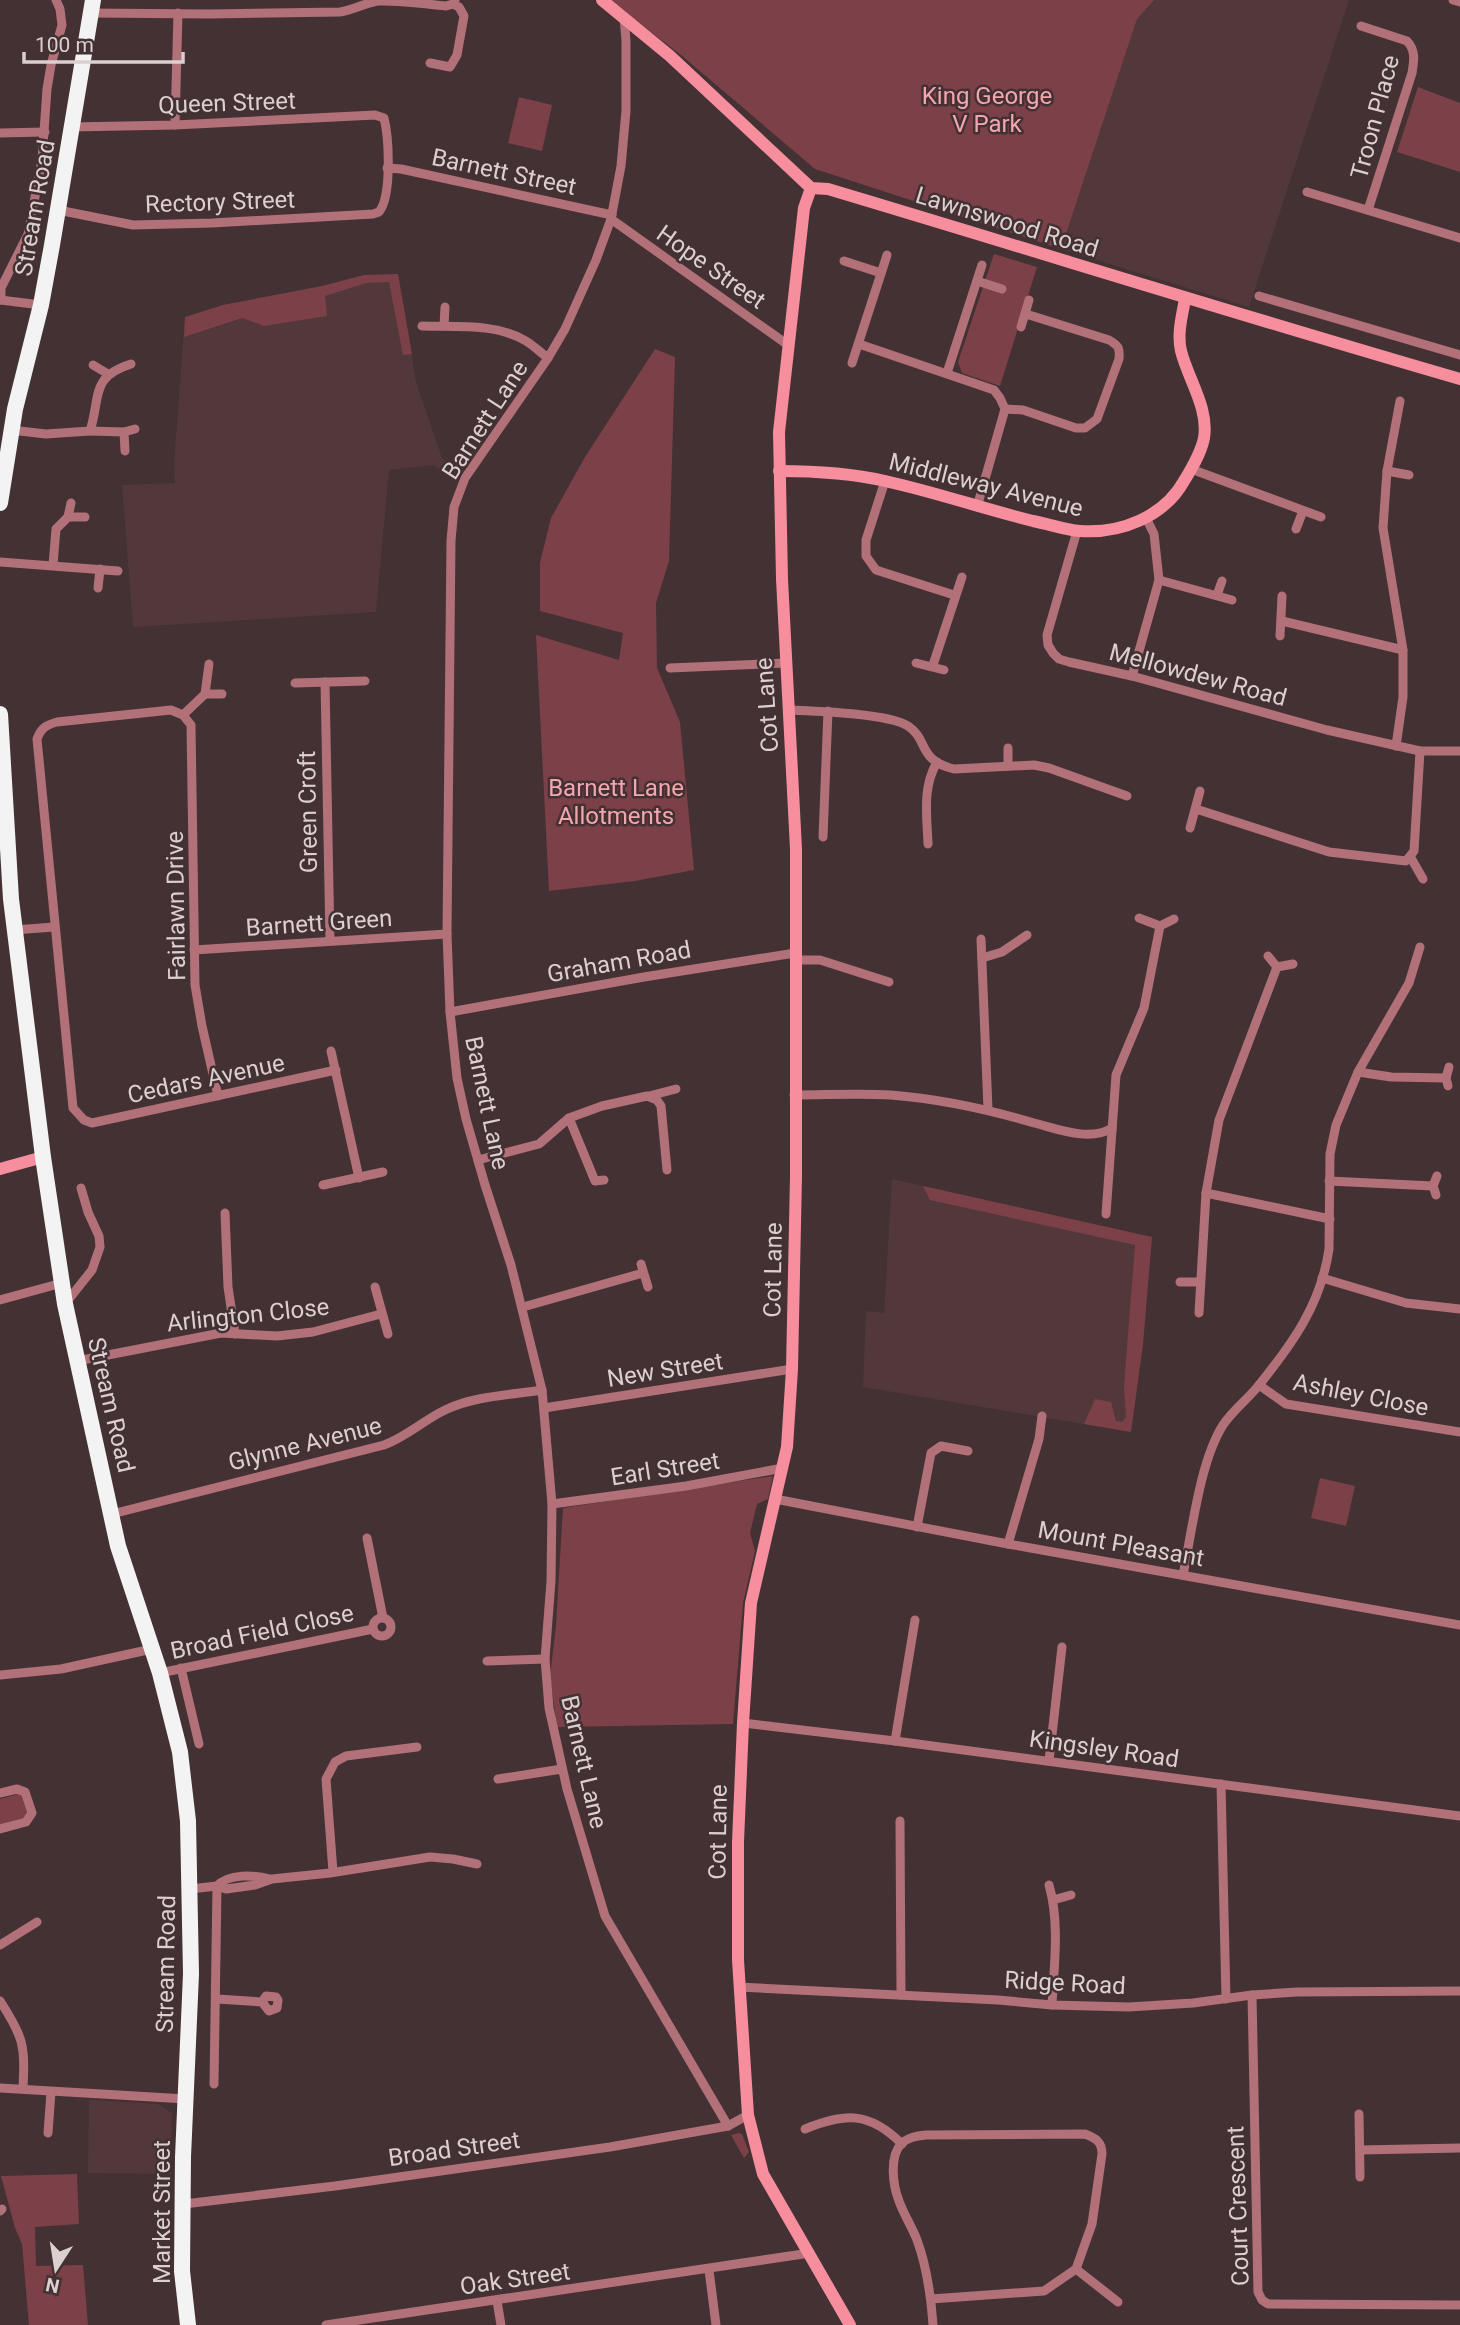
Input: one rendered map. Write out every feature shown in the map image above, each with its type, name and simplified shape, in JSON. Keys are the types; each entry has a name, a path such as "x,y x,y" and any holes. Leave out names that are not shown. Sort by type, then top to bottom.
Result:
{"highway":[{"name":"Stream Road","path":"0,503 11,430 41,305 91,6"},
{"name":"Stream Road","path":"0,714 4,862 65,1304 118,1546 160,1673 180,1752 188,1821 190,1889 191,1974 186,2099"},
{"name":"Market Street","path":"186,2099 182,2271 188,2325"}],"street":[{"path":"41,305 1,300 1,288 28,234 45,132 47,89 62,25 56,0"},
{"path":"602,0 670,56 811,188"},
{"path":"1453,0 1460,2"},
{"path":"91,6 178,13 340,12 376,1 446,6 454,2 464,16 457,55 450,67 430,62"},
{"path":"175,125 178,13"},
{"name":"Barnett Lane","path":"624,17 626,111 621,166 611,217 596,260 565,329 548,359 465,478 454,507 450,541 447,934 450,1012 457,1078 478,1160 523,1307 544,1408 552,1504 551,1581 545,1659 549,1708 562,1769 605,1916 728,2126"},
{"name":"Troon Place","path":"1362,26 1407,41 1415,56 1368,210"},
{"name":"Queen Street","path":"71,127 375,116 384,118 387,130 387,168"},
{"path":"0,133 45,132"},
{"name":"Barnett Street","path":"387,168 611,217"},
{"name":"Rectory Street","path":"58,210 133,225 373,214 379,212 385,201 387,168"},
{"name":"Lawnswood Road","path":"811,188 828,188 1185,299 1303,331 1460,379"},
{"name":"Cot Lane","path":"811,188 804,208 779,432 785,663 796,849 796,1176 792,1369 783,1468 762,1546 751,1603 738,1842 739,1987 748,2115 763,2174 850,2325"},
{"name":"Troon Place","path":"1307,192 1460,239"},
{"name":"Hope Street","path":"611,217 788,345"},
{"path":"852,363 887,255"},
{"path":"844,261 881,273"},
{"path":"947,373 982,265"},
{"path":"977,281 1002,289"},
{"path":"1259,296 1460,355"},
{"path":"1021,327 1029,299"},
{"name":"Middleway Avenue","path":"779,471 822,471 885,481 1077,531 1107,530 1135,523 1170,501 1191,469 1204,437 1205,423 1179,340 1185,299"},
{"path":"444,326 445,307"},
{"path":"1005,409 1023,410 1076,428 1085,428 1097,419 1119,359 1118,345 1109,340 1026,314"},
{"path":"422,326 475,327 502,332 525,341 548,359"},
{"path":"859,344 994,390 1005,409 977,507"},
{"path":"90,431 103,381 108,374 131,364"},
{"path":"93,365 108,374"},
{"path":"1396,746 1403,697 1403,650 1383,528 1387,471 1400,401"},
{"path":"11,430 46,434 124,432 135,429"},
{"path":"124,432 125,451"},
{"path":"1191,469 1321,517"},
{"path":"1387,471 1409,475"},
{"path":"885,481 866,540 866,556 876,570 954,595"},
{"path":"53,565 55,529 68,517 71,503"},
{"path":"1296,529 1303,511"},
{"path":"68,517 85,517"},
{"path":"1132,676 1159,580 1154,534 1146,518"},
{"name":"Mellowdew Road","path":"1077,531 1047,635 1048,645 1059,659 1132,676 1326,730 1420,751 1460,751"},
{"path":"0,562 118,571"},
{"path":"98,588 100,569"},
{"path":"933,665 954,595 962,578"},
{"path":"1159,580 1232,600"},
{"path":"1217,595 1222,581"},
{"path":"1280,636 1282,596"},
{"path":"1282,621 1403,650"},
{"path":"670,668 785,663"},
{"path":"916,663 933,665 944,670"},
{"path":"14,930 54,926 37,738 43,727 57,722 171,710 183,715 205,694 209,664"},
{"path":"295,683 365,681"},
{"name":"Green Croft","path":"325,682 330,941"},
{"path":"205,694 222,694"},
{"path":"789,710 828,711 897,720 914,731 925,753 954,769 1009,766 1049,768 1128,796"},
{"path":"823,837 828,711"},
{"name":"Fairlawn Drive","path":"183,715 191,725 195,985 218,1096"},
{"path":"1009,748 1009,766"},
{"path":"1196,809 1329,852 1406,861 1414,851 1420,751"},
{"path":"929,844 926,796 930,774 937,762"},
{"path":"1190,828 1200,791"},
{"path":"1411,858 1423,879"},
{"path":"1139,918 1160,926 1174,919"},
{"name":"Cedars Avenue","path":"54,926 62,976 64,1029 73,1108 84,1120 92,1123 335,1070"},
{"path":"1106,1214 1116,1075 1144,1008 1160,926"},
{"name":"Barnett Green","path":"194,950 447,934"},
{"path":"982,958 1002,952 1027,935"},
{"path":"981,939 988,1109"},
{"path":"1183,1575 1211,1448 1224,1423 1259,1385 1303,1325 1322,1279 1329,1249 1330,1154 1336,1125 1358,1072 1409,983 1420,947"},
{"name":"Graham Road","path":"450,1012 644,976 796,956 820,960 889,982"},
{"path":"1268,956 1277,967"},
{"path":"1277,967 1293,964"},
{"path":"1199,1313 1206,1193 1219,1120 1277,967"},
{"path":"869,988 872,976"},
{"path":"331,1051 359,1178"},
{"path":"1358,1072 1447,1082 1449,1067"},
{"path":"478,1160 539,1143 569,1118 602,1106 676,1089"},
{"path":"794,1095 917,1097 988,1109 1063,1131 1101,1135 1112,1128"},
{"path":"647,1096 657,1100 661,1106 667,1170"},
{"path":"569,1118 596,1181 604,1180"},
{"path":"0,1169 43,1157"},
{"path":"323,1185 383,1172"},
{"path":"1329,1181 1435,1185"},
{"path":"65,1304 92,1270 100,1247 100,1236 80,1188"},
{"path":"1206,1193 1330,1219"},
{"path":"225,1213 228,1287 235,1334"},
{"path":"523,1307 642,1268 648,1287"},
{"path":"1322,1279 1406,1303 1460,1309"},
{"path":"1181,1282 1200,1282"},
{"path":"0,1300 62,1283"},
{"path":"375,1287 388,1334"},
{"name":"Arlington Close","path":"77,1361 221,1333 278,1336 313,1332 381,1314"},
{"name":"New Street","path":"544,1408 792,1369"},
{"name":"Ashley Close","path":"1259,1385 1286,1404 1460,1432"},
{"name":"Glynne Avenue","path":"111,1514 384,1446 443,1410 465,1402 541,1390"},
{"path":"1008,1544 1039,1439 1042,1416"},
{"path":"916,1527 931,1453 941,1446 968,1451"},
{"name":"Earl Street","path":"552,1504 685,1486 783,1468"},
{"name":"Mount Pleasant","path":"775,1499 1008,1544 1460,1625"},
{"name":"Broad Field Close","path":"366,1538 383,1618 390,1623 388,1633 379,1636 373,1629"},
{"name":"Broad Field Close","path":"373,1629 375,1620 383,1618"},
{"path":"895,1741 915,1620"},
{"name":"Broad Field Close","path":"160,1673 373,1629"},
{"path":"1049,1761 1062,1647"},
{"path":"0,1675 61,1668 152,1649"},
{"path":"487,1661 545,1659"},
{"path":"181,1668 199,1744"},
{"name":"Kingsley Road","path":"743,1723 1460,1816"},
{"path":"333,1872 326,1779 330,1769 345,1756 417,1747"},
{"path":"400,1749 402,1760"},
{"path":"498,1779 562,1769"},
{"path":"1221,1784 1226,1999"},
{"path":"0,1793 17,1789 25,1792 32,1813 26,1822 0,1829"},
{"path":"900,1821 901,1995"},
{"path":"190,1889 217,1886 226,1889 255,1885 272,1879 430,1857 477,1864"},
{"path":"1049,1885 1053,1900 1055,1938 1052,2005"},
{"name":"Stream Road","path":"214,2084 217,1886"},
{"path":"1053,1900 1071,1895"},
{"path":"0,1945 37,1922"},
{"name":"Ridge Road","path":"739,1987 1129,2007 1297,1992 1460,1991"},
{"name":"Court Crescent","path":"1252,1995 1258,2292 1262,2300 1268,2304 1460,2305"},
{"path":"217,1999 262,2003"},
{"path":"0,2001 16,2025 25,2051 23,2088"},
{"path":"0,2088 186,2099"},
{"path":"48,2133 51,2092"},
{"path":"1359,2114 1360,2177"},
{"path":"728,2126 748,2115"},
{"path":"804,2130 839,2119 865,2119 887,2130 902,2144"},
{"name":"Broad Street","path":"184,2204 335,2186 610,2147 728,2126"},
{"path":"931,2299 1044,2291 1076,2269 1092,2224 1102,2154 1102,2147 1097,2139 1085,2134 926,2135 912,2137 902,2144 897,2151 894,2185 917,2241 931,2299 933,2325"},
{"path":"1360,2150 1460,2148"},
{"name":"Oak Street","path":"326,2325 810,2253"},
{"path":"1076,2269 1118,2302"},
{"path":"709,2270 716,2325"},
{"path":"497,2301 500,2325"}],"shaded area":[{"path":"1143,0 1349,0 1249,307 1061,249"},
{"path":"398,274 416,382 442,458 460,469 452,480 433,465 389,470 376,612 133,627 122,485 175,483 174,463 185,317 223,305 364,275"},
{"path":"892,1179 1152,1237 1143,1344 1131,1432 863,1387 866,1311 884,1313"},
{"path":"89,2100 158,2104 172,2113 171,2174 88,2173"}],"green space":[{"name":"King George V Park","path":"609,0 1154,0 1137,19 1061,249 815,169 681,55"},
{"path":"1418,87 1460,103 1460,172 1397,152"},
{"path":"519,97 552,105 542,151 508,143"},
{"path":"994,254 1037,267 1000,386 962,373 958,362"},
{"path":"398,274 412,354 403,355 389,282 366,283 325,296 327,316 264,326 242,318 184,337 185,317 223,305 364,275"},
{"name":"Barnett Lane Allotments","path":"655,349 675,357 669,561 656,603 657,668 680,722 694,870 635,881 549,891 536,635 619,660 623,633 540,611 540,563 551,518 585,457"},
{"path":"923,1186 1152,1237 1143,1344 1131,1432 1084,1424 1095,1399 1111,1402 1116,1421 1122,1422 1126,1417 1124,1386 1135,1245 930,1200"},
{"path":"773,1476 768,1499 757,1504 750,1533 755,1551 743,1603 733,1724 557,1727 550,1676 556,1626 563,1508"},
{"path":"1320,1478 1355,1486 1346,1526 1311,1518"},
{"path":"21,1795 27,1813 24,1818 0,1825 0,1799"},
{"path":"742,2134 749,2152 744,2158 731,2135"},
{"path":"77,2174 79,2224 35,2227 36,2266 83,2265 88,2325 29,2325 22,2244 1,2176"}]}
